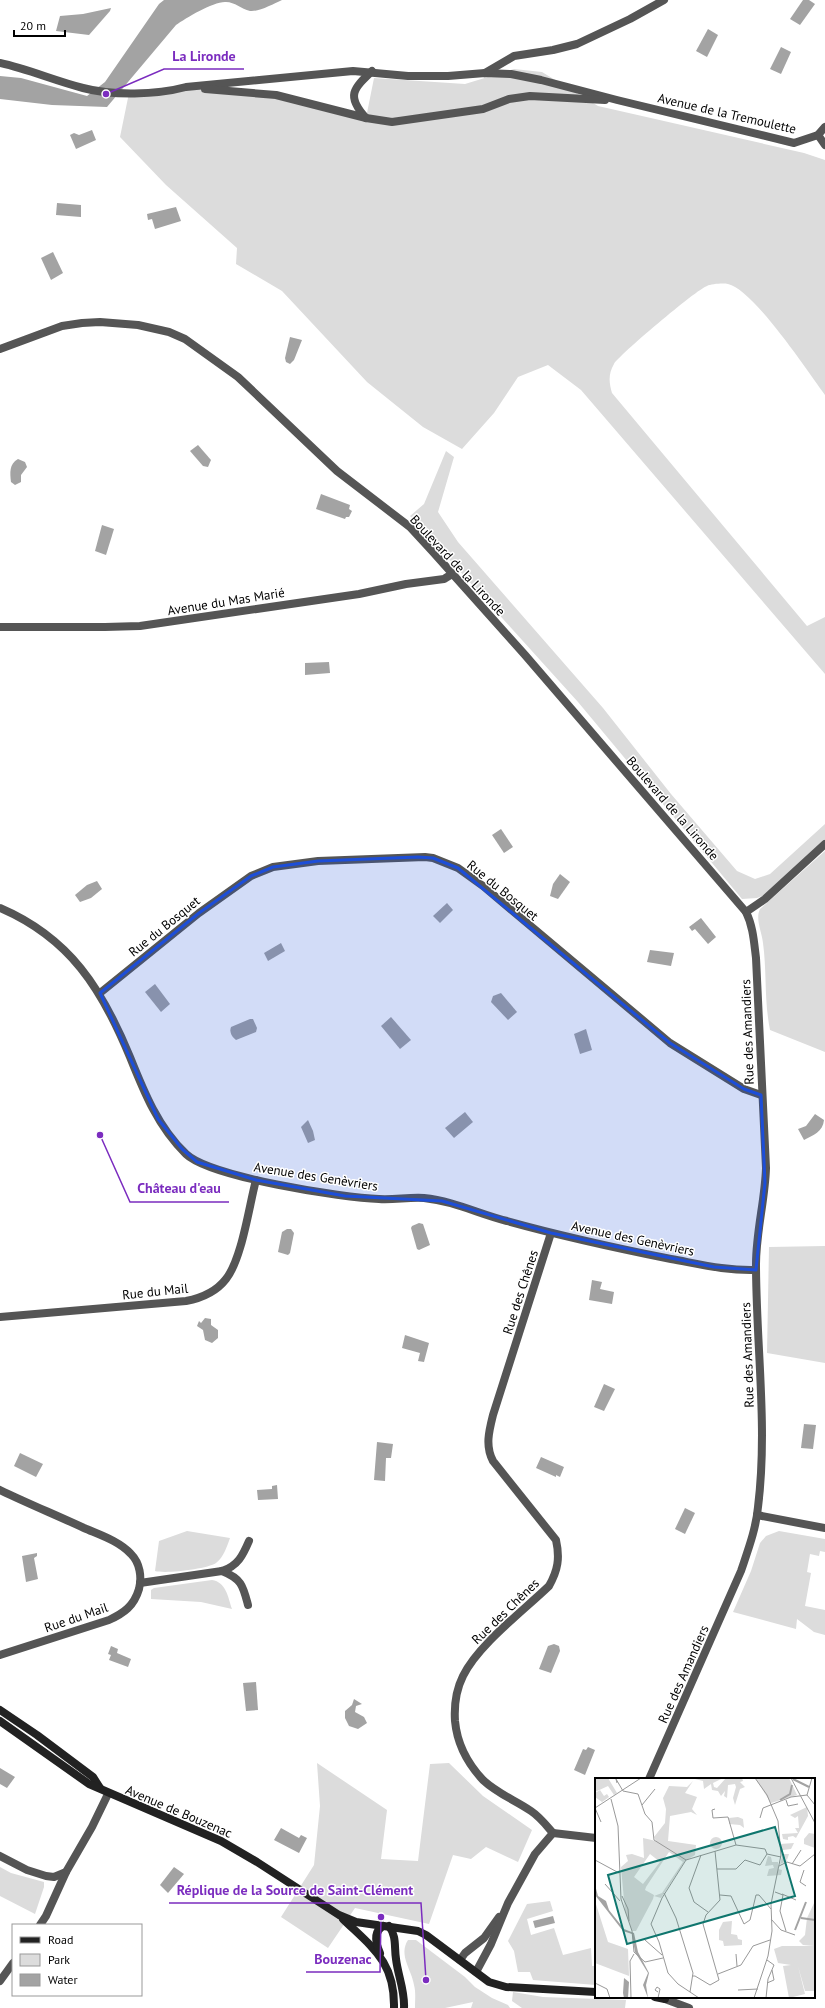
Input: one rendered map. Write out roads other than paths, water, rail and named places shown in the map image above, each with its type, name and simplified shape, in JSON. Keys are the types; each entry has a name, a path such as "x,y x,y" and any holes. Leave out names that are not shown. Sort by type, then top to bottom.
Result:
{"street":[{"path":"485,73 514,56 553,50 577,44 630,19 664,0"},
{"name":"Avenue de la Tremoulette","path":"0,63 84,88 129,93 167,92 186,87 332,72 372,71 408,76 448,76 485,73 511,74 541,80 794,143 818,135"},
{"path":"366,118 356,104 354,92 357,85 372,71"},
{"name":"Avenue de la Tremoulette","path":"186,87 276,95 366,118 392,122 483,108 509,99 530,96 548,99 617,100"},
{"path":"825,127 818,135 825,145"},
{"name":"Boulevard de la Lironde","path":"0,350 62,326 82,323 138,325 185,338 238,377 337,471 410,527 525,655 746,912"},
{"name":"Avenue du Mas Marié","path":"0,627 140,626 359,594 406,584 444,579 452,574"},
{"path":"746,912 765,899 825,844"},
{"name":"Rue du Bosquet","path":"100,993 199,913 240,883 262,871 285,865 318,861 385,857 433,858 458,868 483,886 670,1043 744,1089 761,1095"},
{"name":"Avenue des Genèvriers","path":"0,908 32,924 64,948 74,959 100,993 119,1030 149,1102 158,1119 182,1149 197,1162 256,1180 345,1196 378,1199 409,1197 442,1201 551,1233 620,1249 714,1267 756,1270"},
{"name":"Rue des Amandiers","path":"649,1778 741,1571 757,1515 760,1480 761,1405 756,1270 757,1241 765,1183 756,958 753,932 746,912"},
{"name":"Rue du Mail","path":"0,1317 186,1301 203,1297 219,1287 231,1271 239,1249 256,1180"},
{"name":"Rue des Chênes","path":"551,1233 493,1415 488,1440 490,1455 493,1461 556,1540 558,1554 557,1571 549,1586 504,1628 471,1662 458,1688 455,1718 461,1748 483,1780 501,1794 531,1811 553,1833"},
{"name":"Rue du Mail","path":"0,1490 108,1539 126,1549 137,1563 140,1573 140,1583 132,1604 124,1612 108,1620 0,1655"},
{"path":"757,1515 825,1528"},
{"path":"140,1583 222,1571 235,1565 250,1541"},
{"path":"222,1571 238,1579 243,1586 248,1605"},
{"name":"Rue du Mail","path":"0,1662 16,1650"},
{"name":"Avenue de Bouzenac","path":"0,1710 37,1735 85,1771 93,1778 100,1788"},
{"name":"Avenue de Bouzenac","path":"0,1721 77,1777 100,1788 108,1794 221,1841 257,1862 339,1915 356,1922 409,1929 426,1934 489,1982 506,1987 595,1992"},
{"path":"41,1924 46,1916 66,1872 92,1827 108,1794"},
{"path":"460,1960 484,1938 508,1903 535,1854 553,1833 595,1838"},
{"path":"0,1856 27,1870 46,1876 54,1877 66,1872"},
{"path":"476,1972 491,1944 508,1903"},
{"path":"339,1915 382,1958"},
{"path":"394,2008 393,1984 390,1972 382,1958 376,1940 378,1931 386,1926 394,1935 396,1949"},
{"path":"404,2008 403,1988 395,1958 396,1949 401,1935 409,1929"},
{"path":"0,1981 12,1964"},
{"path":"660,1998 690,2008"}],"water":[{"path":"164,0 282,0 254,11 247,10 229,2 221,2 200,10 186,18 176,25 107,107 52,105 0,99 0,76 21,78 87,96 105,82 159,4"},
{"path":"803,0 809,0 815,4 800,25 790,19"},
{"path":"111,8 89,35 56,31 60,16 83,14"},
{"path":"708,29 718,35 707,57 696,51"},
{"path":"781,47 791,52 781,74 770,69"},
{"path":"92,130 96,140 76,149 70,135 74,133 79,135"},
{"path":"57,203 81,205 81,217 56,215"},
{"path":"176,207 181,221 155,229 152,219 148,220 147,214"},
{"path":"53,252 63,273 51,280 41,258"},
{"path":"290,337 302,340 294,360 290,364 286,362 285,358"},
{"path":"198,445 211,460 208,467 203,466 190,451"},
{"path":"18,459 25,462 27,467 21,475 21,482 15,485 11,482 10,475 13,463"},
{"path":"321,494 350,505 349,509 352,511 349,517 346,517 345,519 316,509"},
{"path":"102,525 114,529 106,555 95,551"},
{"path":"329,662 330,673 305,675 305,663"},
{"path":"501,829 513,847 504,853 492,835"},
{"path":"560,874 570,882 558,899 550,896 553,884"},
{"path":"97,881 102,889 91,898 80,902 75,895 87,885"},
{"path":"447,903 453,910 440,923 433,916"},
{"path":"701,918 716,937 708,944 695,929 692,931 689,927"},
{"path":"281,943 285,951 268,961 264,953"},
{"path":"650,950 674,953 671,966 647,962"},
{"path":"155,984 170,1004 161,1012 145,992"},
{"path":"501,993 517,1012 508,1020 491,1002 493,996"},
{"path":"391,1017 411,1040 400,1049 381,1026"},
{"path":"253,1019 257,1028 256,1032 236,1040 231,1034 231,1027"},
{"path":"586,1029 592,1050 580,1054 574,1034"},
{"path":"465,1112 473,1122 454,1138 445,1128"},
{"path":"815,1114 824,1120 822,1127 817,1133 804,1140 798,1129 806,1126"},
{"path":"308,1120 315,1140 308,1143 301,1127"},
{"path":"419,1223 423,1224 430,1245 419,1250 417,1249 411,1228"},
{"path":"287,1229 291,1229 294,1233 290,1253 288,1255 278,1252 282,1232"},
{"path":"592,1280 602,1282 600,1289 614,1292 612,1304 589,1300"},
{"path":"205,1318 211,1319 211,1325 218,1330 218,1338 212,1343 205,1340 203,1330 197,1326 199,1321 201,1323"},
{"path":"405,1335 429,1343 424,1362 418,1361 420,1353 402,1348"},
{"path":"604,1384 615,1389 604,1411 594,1407"},
{"path":"804,1424 816,1425 813,1449 801,1448"},
{"path":"377,1442 393,1444 391,1458 386,1458 385,1481 374,1480"},
{"path":"20,1453 43,1464 36,1477 14,1466"},
{"path":"541,1457 564,1467 560,1477 556,1475 556,1477 536,1468"},
{"path":"277,1485 278,1499 258,1500 257,1490 272,1489 272,1486"},
{"path":"685,1508 695,1513 685,1534 675,1529"},
{"path":"37,1553 37,1556 34,1558 38,1579 26,1582 22,1556"},
{"path":"554,1644 559,1646 560,1651 551,1673 539,1669 548,1646"},
{"path":"111,1646 118,1649 117,1653 131,1659 128,1667 109,1660 111,1655 108,1654"},
{"path":"256,1682 258,1710 246,1711 243,1683"},
{"path":"354,1699 362,1704 356,1706 355,1712 364,1717 367,1723 358,1729 349,1726 345,1718 345,1711 352,1705"},
{"path":"588,1747 595,1750 585,1775 574,1770 583,1749 586,1750"},
{"path":"0,1768 15,1777 7,1788 0,1784"},
{"path":"281,1828 299,1838 301,1835 307,1838 299,1853 274,1840"},
{"path":"174,1867 184,1874 168,1893 160,1885"},
{"path":"553,1916 555,1923 535,1928 533,1921"}],"place":[{"name":"La Lironde","path":"106,94"},
{"name":"Château d'eau","path":"100,1135"},
{"name":"Bouzenac","path":"381,1917"},
{"name":"Réplique de la Source de Saint-Clément","path":"426,1980"}]}
